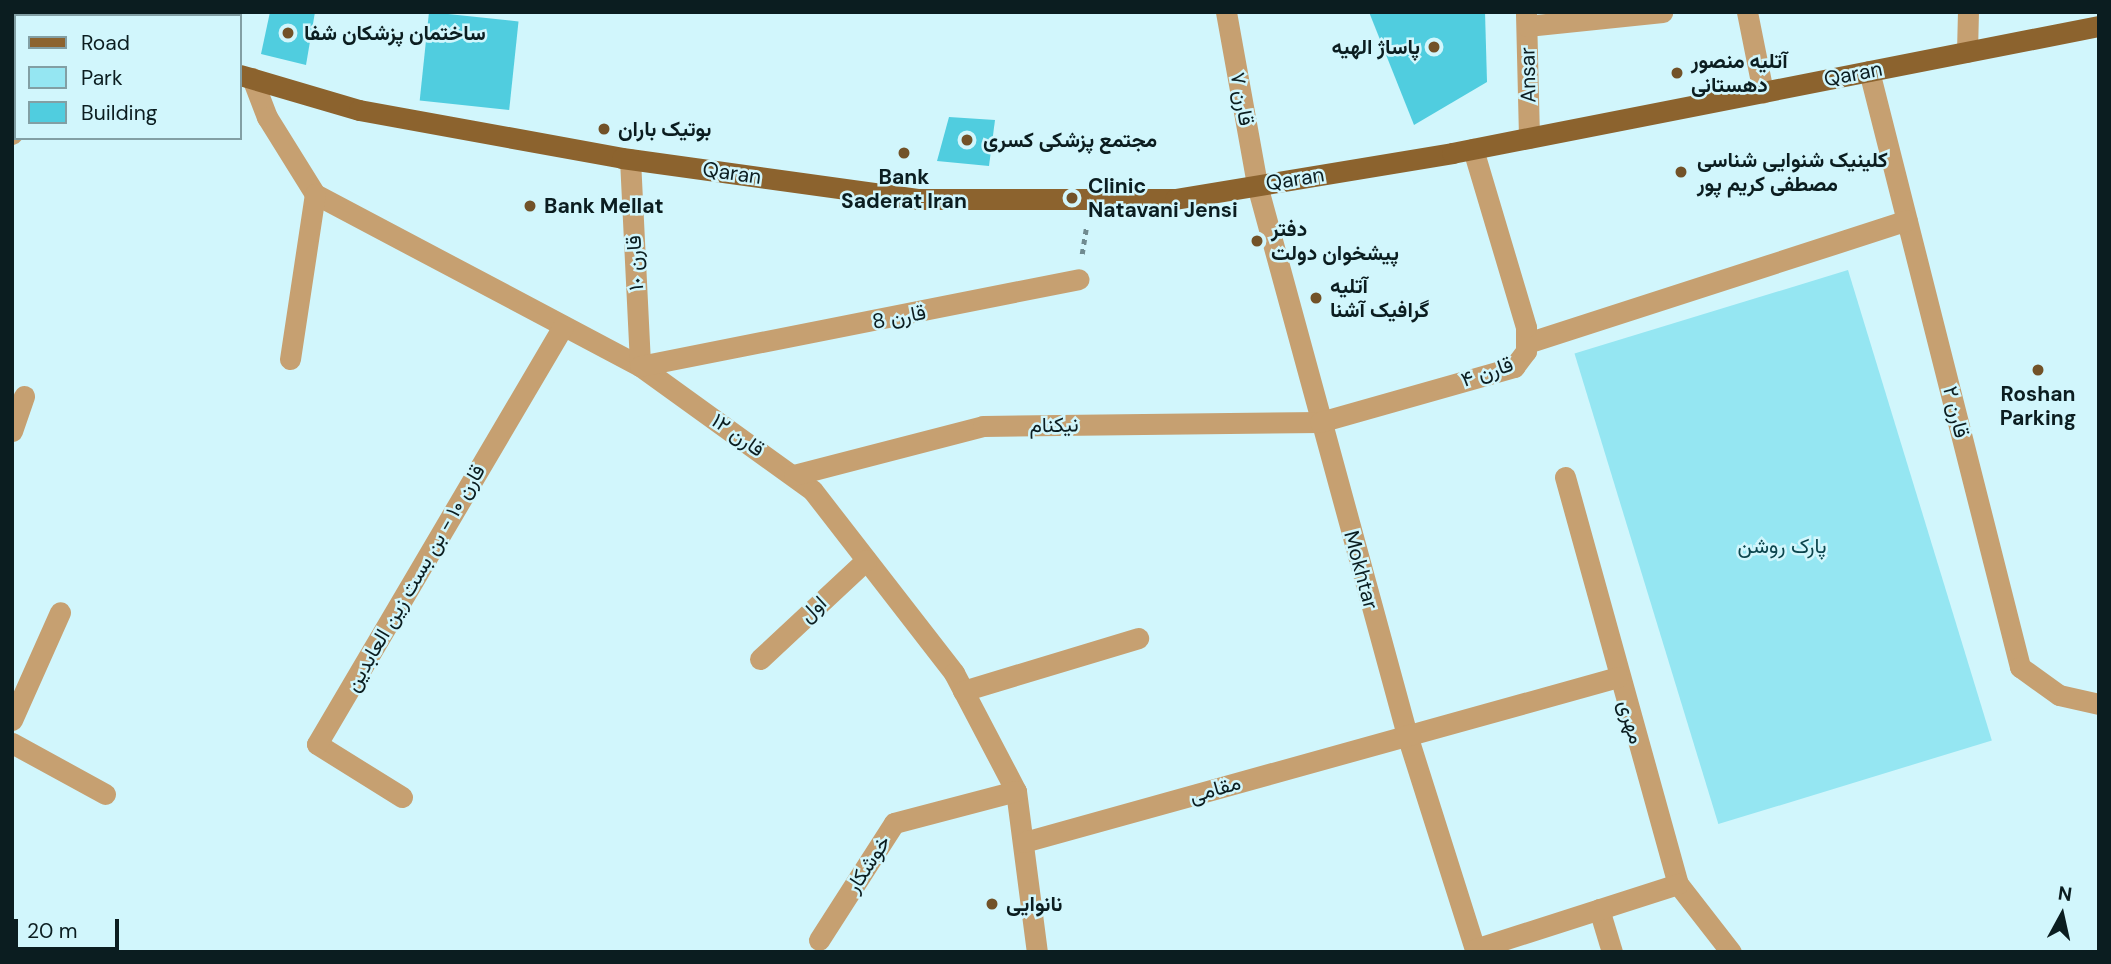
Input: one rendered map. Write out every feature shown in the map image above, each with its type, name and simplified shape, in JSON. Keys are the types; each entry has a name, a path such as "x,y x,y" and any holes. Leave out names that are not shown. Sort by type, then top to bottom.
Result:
{"main road":[{"name":"Qaran","path":"246,77 359,110 630,159 917,199 1175,199 1473,149 2099,26"}],"street":[{"name":"قارن ٧","path":"1226,12 1257,185"},
{"path":"1526,19 1662,12"},
{"path":"1748,12 1763,92"},
{"path":"1967,52 1968,12"},
{"name":"Ansar","path":"1526,19 1529,138"},
{"name":"قارن ٢","path":"1869,71 2021,667 2059,695 2099,705"},
{"name":"قارن ۱۲","path":"246,77 267,117 316,194 640,366 794,475 866,560 963,691 1016,791 1038,952"},
{"name":"قارن ۴","path":"1320,422 1514,367 1527,342 1473,149"},
{"name":"قارن ١٠","path":"630,159 640,366"},
{"name":"Mokhtar","path":"1257,185 1406,735 1476,950"},
{"path":"290,359 316,194"},
{"path":"1527,342 1907,220"},
{"name":"قارن 8","path":"640,366 1078,279"},
{"name":"قارن ۱۰ - بن بست زین العابدین","path":"402,797 317,744 563,326"},
{"path":"12,431 24,396"},
{"name":"نیکنام","path":"794,475 984,426 1320,422"},
{"name":"مهری","path":"1565,477 1618,677 1678,884 1731,952"},
{"name":"اول","path":"760,659 866,560"},
{"path":"12,720 60,612"},
{"path":"963,691 1138,638"},
{"name":"مقامی","path":"1024,842 1618,677"},
{"path":"12,743 106,794"},
{"name":"خوشکار","path":"819,940 894,823 1016,791"},
{"path":"1476,950 1678,884"},
{"path":"1599,909 1612,952"}],"path":[{"path":"1078,279 1091,199"}],"green space":[{"name":"پارک روشن","path":"1848,270 1992,741 1718,824 1574,354"}],"building":[{"path":"71,12 157,12 157,14 100,14"},
{"name":"ساختمان پزشکان شفا","path":"270,12 315,12 306,65 261,54"},
{"path":"429,12 519,21 509,110 420,101"},
{"name":"پاساژ الهیه","path":"1369,12 1485,12 1487,82 1414,125"},
{"name":"مجتمع پزشکی کسری","path":"949,117 995,120 989,166 937,161"}],"place":[{"name":"ساختمان پزشکان شفا","path":"288,33"},
{"name":"پاساژ الهیه","path":"1434,47"},
{"name":"آتلیه منصور دهستانی","path":"1677,73"},
{"name":"بوتیک باران","path":"604,129"},
{"name":"مجتمع پزشکی کسری","path":"967,140"},
{"name":"Bank Saderat Iran","path":"904,153"},
{"name":"کلینیک شنوایی شناسی مصطفی کریم پور","path":"1681,172"},
{"name":"Clinic Natavani Jensi","path":"1072,198"},
{"name":"Bank Mellat","path":"530,206"},
{"name":"دفتر پیشخوان دولت","path":"1257,241"},
{"name":"آتلیه گرافیک آشنا","path":"1316,298"},
{"name":"Roshan Parking","path":"2038,370"},
{"name":"نانوایی","path":"992,904"}]}
